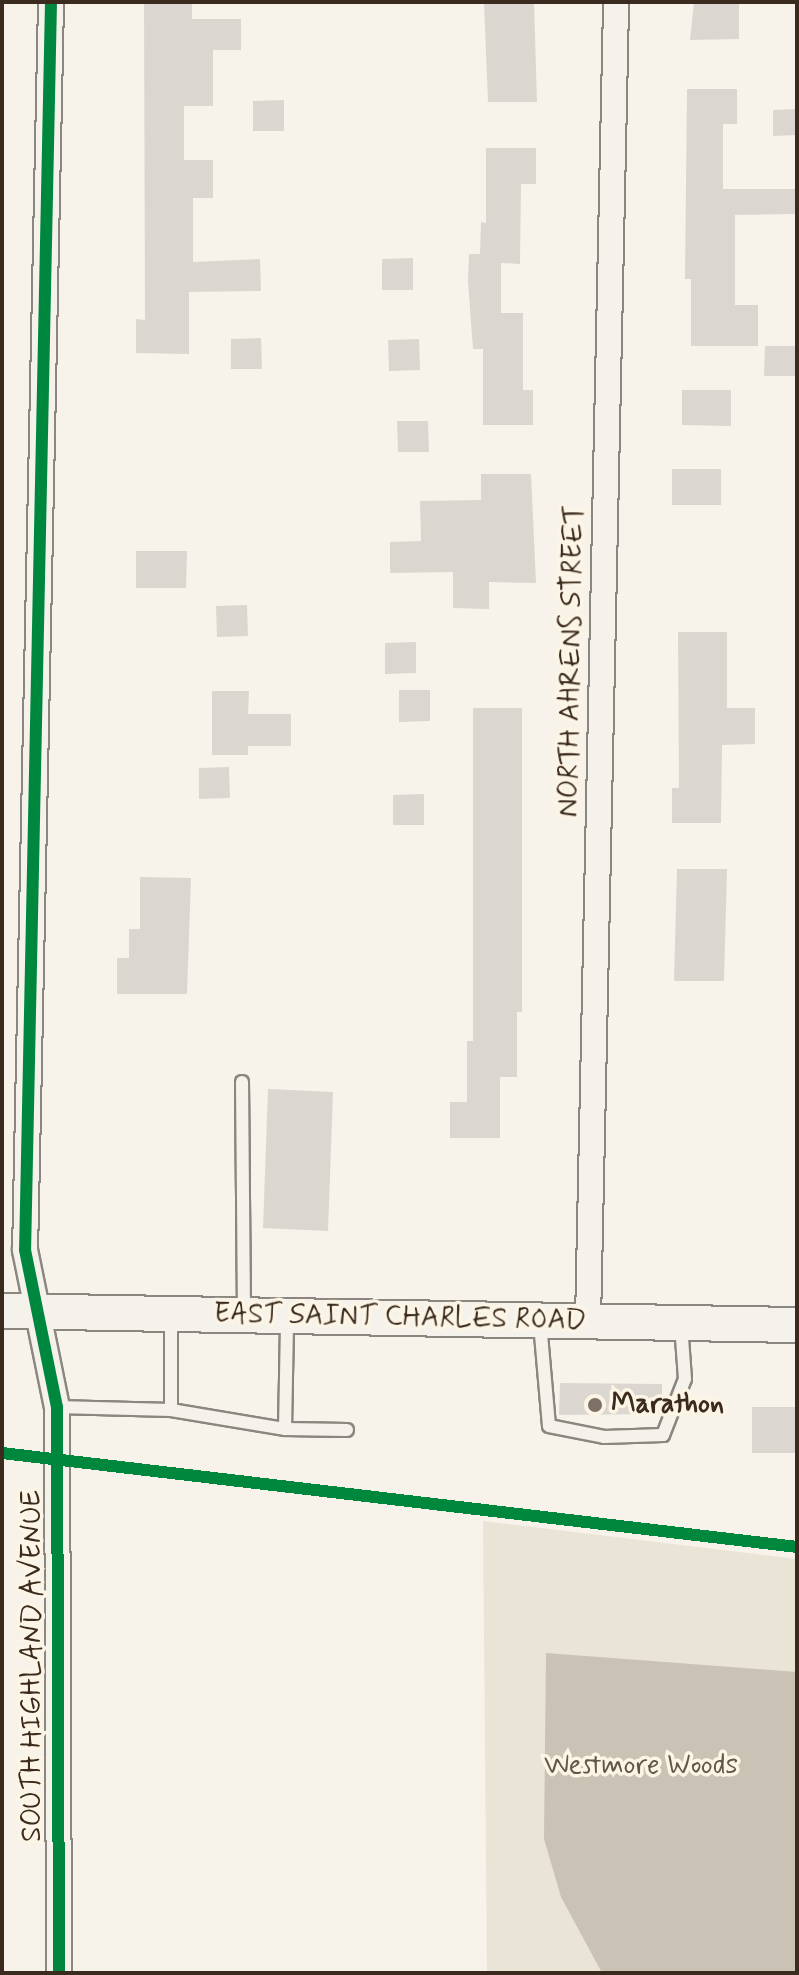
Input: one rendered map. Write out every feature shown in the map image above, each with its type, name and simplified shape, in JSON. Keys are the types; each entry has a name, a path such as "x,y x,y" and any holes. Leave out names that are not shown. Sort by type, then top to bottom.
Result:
{"main road":[{"name":"EAST SAINT CHARLES ROAD","path":"2,1311 797,1325"}],"street":[{"name":"SOUTH HIGHLAND AVENUE","path":"51,2 25,1250 57,1407 59,1973"},
{"name":"NORTH AHRENS STREET","path":"588,1321 616,2"}],"lane":[{"path":"242,1082 244,1315"},
{"path":"171,1314 171,1410"},
{"path":"285,1429 287,1316"},
{"path":"540,1320 549,1426 604,1437 663,1435 685,1379 681,1322"},
{"path":"57,1407 171,1410 285,1429 347,1430"}],"green space":[{"name":"Westmore Woods","path":"483,1521 797,1559 797,1973 487,1973"}],"shaded area":[{"path":"546,1653 797,1672 797,1973 602,1973 561,1897 544,1839"}],"building":[{"path":"144,2 192,2 192,19 241,19 241,50 213,50 213,106 184,106 184,160 213,160 213,198 193,198 193,262 260,259 261,291 189,292 189,354 136,353 136,319 145,320"},
{"path":"484,2 534,2 537,102 488,102"},
{"path":"694,2 739,2 739,39 690,40"},
{"path":"687,89 737,89 737,124 723,124 723,189 797,189 797,214 735,215 735,305 758,305 758,346 691,346 691,279 685,279"},
{"path":"284,100 284,131 253,131 253,101"},
{"path":"797,109 797,135 773,136 773,110"},
{"path":"486,148 536,148 536,184 521,184 520,264 501,263 501,313 523,313 523,390 533,390 533,425 483,425 483,349 473,349 468,281 469,254 480,254 481,222 486,223"},
{"path":"413,258 413,290 382,290 382,259"},
{"path":"261,338 262,369 231,369 231,339"},
{"path":"419,339 420,370 389,371 388,340"},
{"path":"765,346 797,346 797,376 764,376"},
{"path":"682,390 731,390 731,426 682,425"},
{"path":"397,421 428,421 429,452 398,452"},
{"path":"672,469 721,469 721,505 672,505"},
{"path":"481,474 531,474 536,583 489,582 489,609 453,608 453,572 390,573 390,542 421,541 420,501 481,500"},
{"path":"136,551 187,551 186,588 136,588"},
{"path":"247,605 248,636 217,637 216,606"},
{"path":"678,632 727,632 727,708 755,708 755,744 722,745 721,823 672,823 672,788 679,788"},
{"path":"416,642 416,673 385,674 385,643"},
{"path":"399,690 430,690 430,721 399,722"},
{"path":"212,691 249,691 248,714 291,714 291,746 248,746 248,755 212,755"},
{"path":"473,708 522,708 522,1012 517,1012 517,1077 500,1077 500,1138 450,1138 450,1102 467,1102 467,1041 473,1041"},
{"path":"229,767 230,798 199,799 199,768"},
{"path":"424,794 424,825 393,825 393,795"},
{"path":"677,869 727,869 724,981 674,981"},
{"path":"140,877 191,878 187,994 117,994 117,958 129,958 129,929 140,929"},
{"path":"268,1089 333,1092 328,1231 263,1228"},
{"name":"Marathon","path":"560,1383 662,1384 662,1414 559,1415"},
{"path":"752,1407 797,1407 797,1453 752,1453"}],"cycle path":[{"path":"51,2 25,1250 57,1407 59,1973"},
{"path":"2,1453 797,1547"}],"place":[{"name":"Marathon","path":"595,1405"}]}
